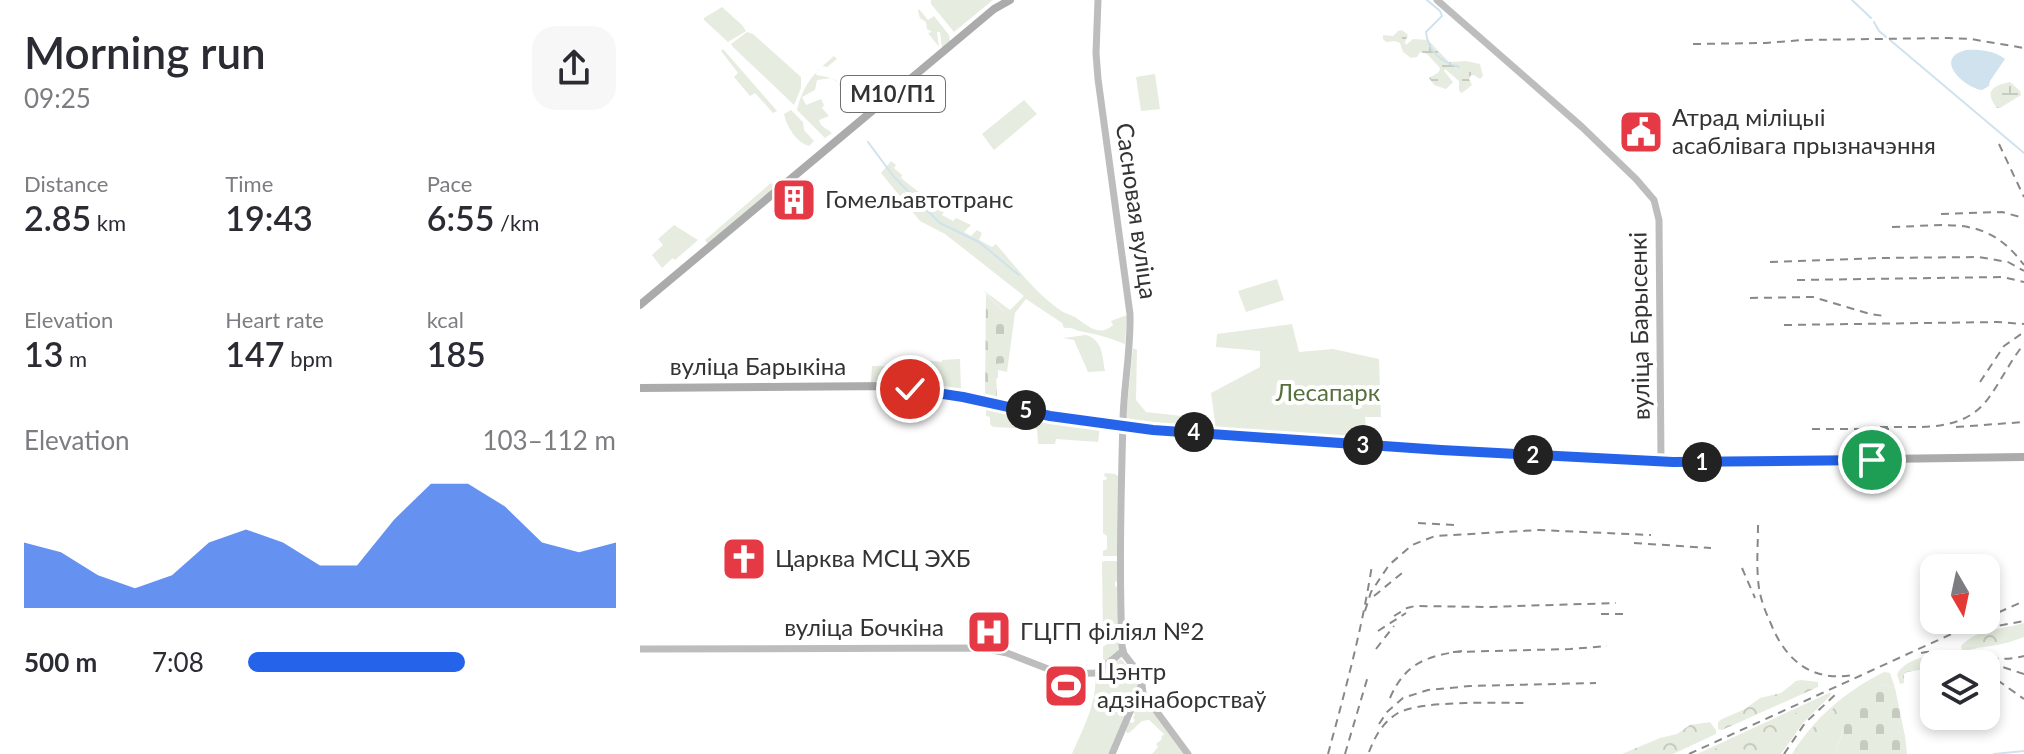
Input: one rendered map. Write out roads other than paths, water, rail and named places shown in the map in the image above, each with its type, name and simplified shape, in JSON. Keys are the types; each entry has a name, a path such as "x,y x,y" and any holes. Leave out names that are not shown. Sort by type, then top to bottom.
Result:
{"main road":[{"name":"М10/П1","path":"640,305 986,15 1010,0"},
{"name":"Сасновая вуліца","path":"1098,0 1098,79 1130,314 1123,427 1123,651"},
{"name":"вуліца Барысенкі","path":"1437,0 1584,128 1656,203 1659,215 1661,461"},
{"name":"вуліца Барыкіна","path":"640,388 890,386 1123,427 1441,450 1661,461 2024,457"},
{"name":"вуліца Бочкіна","path":"640,649 983,648 1007,653 1061,674 1096,673 1123,651"},
{"path":"1123,651 1139,673 1143,693 1191,754"},
{"path":"1112,754 1142,684"},
{"path":"1142,684 1150,691 1191,754"},
{"path":"1137,696 1146,695"}],"water":[{"path":"1966,50 1987,51 2005,59 1989,86 1982,90 1968,85 1952,66 1956,54"}],"waterway":[{"path":"1427,0 1442,16 1426,32 1429,45 1441,59 1459,67"},
{"path":"1852,0 1871,18"},
{"path":"1874,22 1886,37"},
{"path":"1890,40 2024,153"},
{"path":"868,142 894,177 940,223 979,242 1019,275"},
{"path":"1994,754 2024,751"}],"railway":[{"path":"1693,44 1948,38 2024,48"},
{"path":"1999,144 2024,197"},
{"path":"1941,214 2002,212 2024,218"},
{"path":"1892,227 1948,225 1980,230 1995,237 2024,265"},
{"path":"1770,262 1979,257 2008,262 2024,271"},
{"path":"1797,280 2003,277 2024,282"},
{"path":"1750,298 1813,297 1884,316"},
{"path":"1784,325 2024,324"},
{"path":"1980,382 2004,346 2024,332"},
{"path":"1880,427 1926,427 1967,417 1990,396 2024,344"},
{"path":"1956,427 2024,422"},
{"path":"1812,429 1889,429"},
{"path":"1418,523 1455,525"},
{"path":"1758,525 1760,593 1784,649 1813,672 1853,675"},
{"path":"1365,611 1371,592 1389,565 1412,545 1435,536 1539,530 1651,535"},
{"path":"1634,543 1711,548"},
{"path":"1328,754 1358,637 1372,565"},
{"path":"1742,568 1755,598"},
{"path":"1374,596 1402,573"},
{"path":"2000,612 2024,601"},
{"path":"1394,616 1415,606 1616,603"},
{"path":"1378,631 1406,613"},
{"path":"1601,614 1629,614"},
{"path":"2000,625 2024,621"},
{"path":"1376,649 1394,626"},
{"path":"1689,754 1951,634"},
{"path":"1453,652 1607,646"},
{"path":"1390,698 1403,677 1418,663 1462,651"},
{"path":"2000,659 2024,656"},
{"path":"2000,666 2024,674"},
{"path":"1345,754 1368,676"},
{"path":"2000,682 2024,699"},
{"path":"1379,724 1403,698 1428,690 1596,683"},
{"path":"1784,754 1805,723 1836,694"},
{"path":"1369,752 1384,725 1398,713 1409,709 1461,703 1528,703"}],"place":[{"name":"Атрад міліцыі асаблівага прызначэння","path":"1641,132"},
{"name":"Гомельавтотранс","path":"794,200"},
{"name":"Царква МСЦ ЭХБ","path":"744,559"},
{"name":"ГЦГП філіял №2","path":"989,632"},
{"name":"Цэнтр адзінаборстваў","path":"1066,686"}],"park label":[{"name":"Лесапарк","path":"1328,393"}]}
